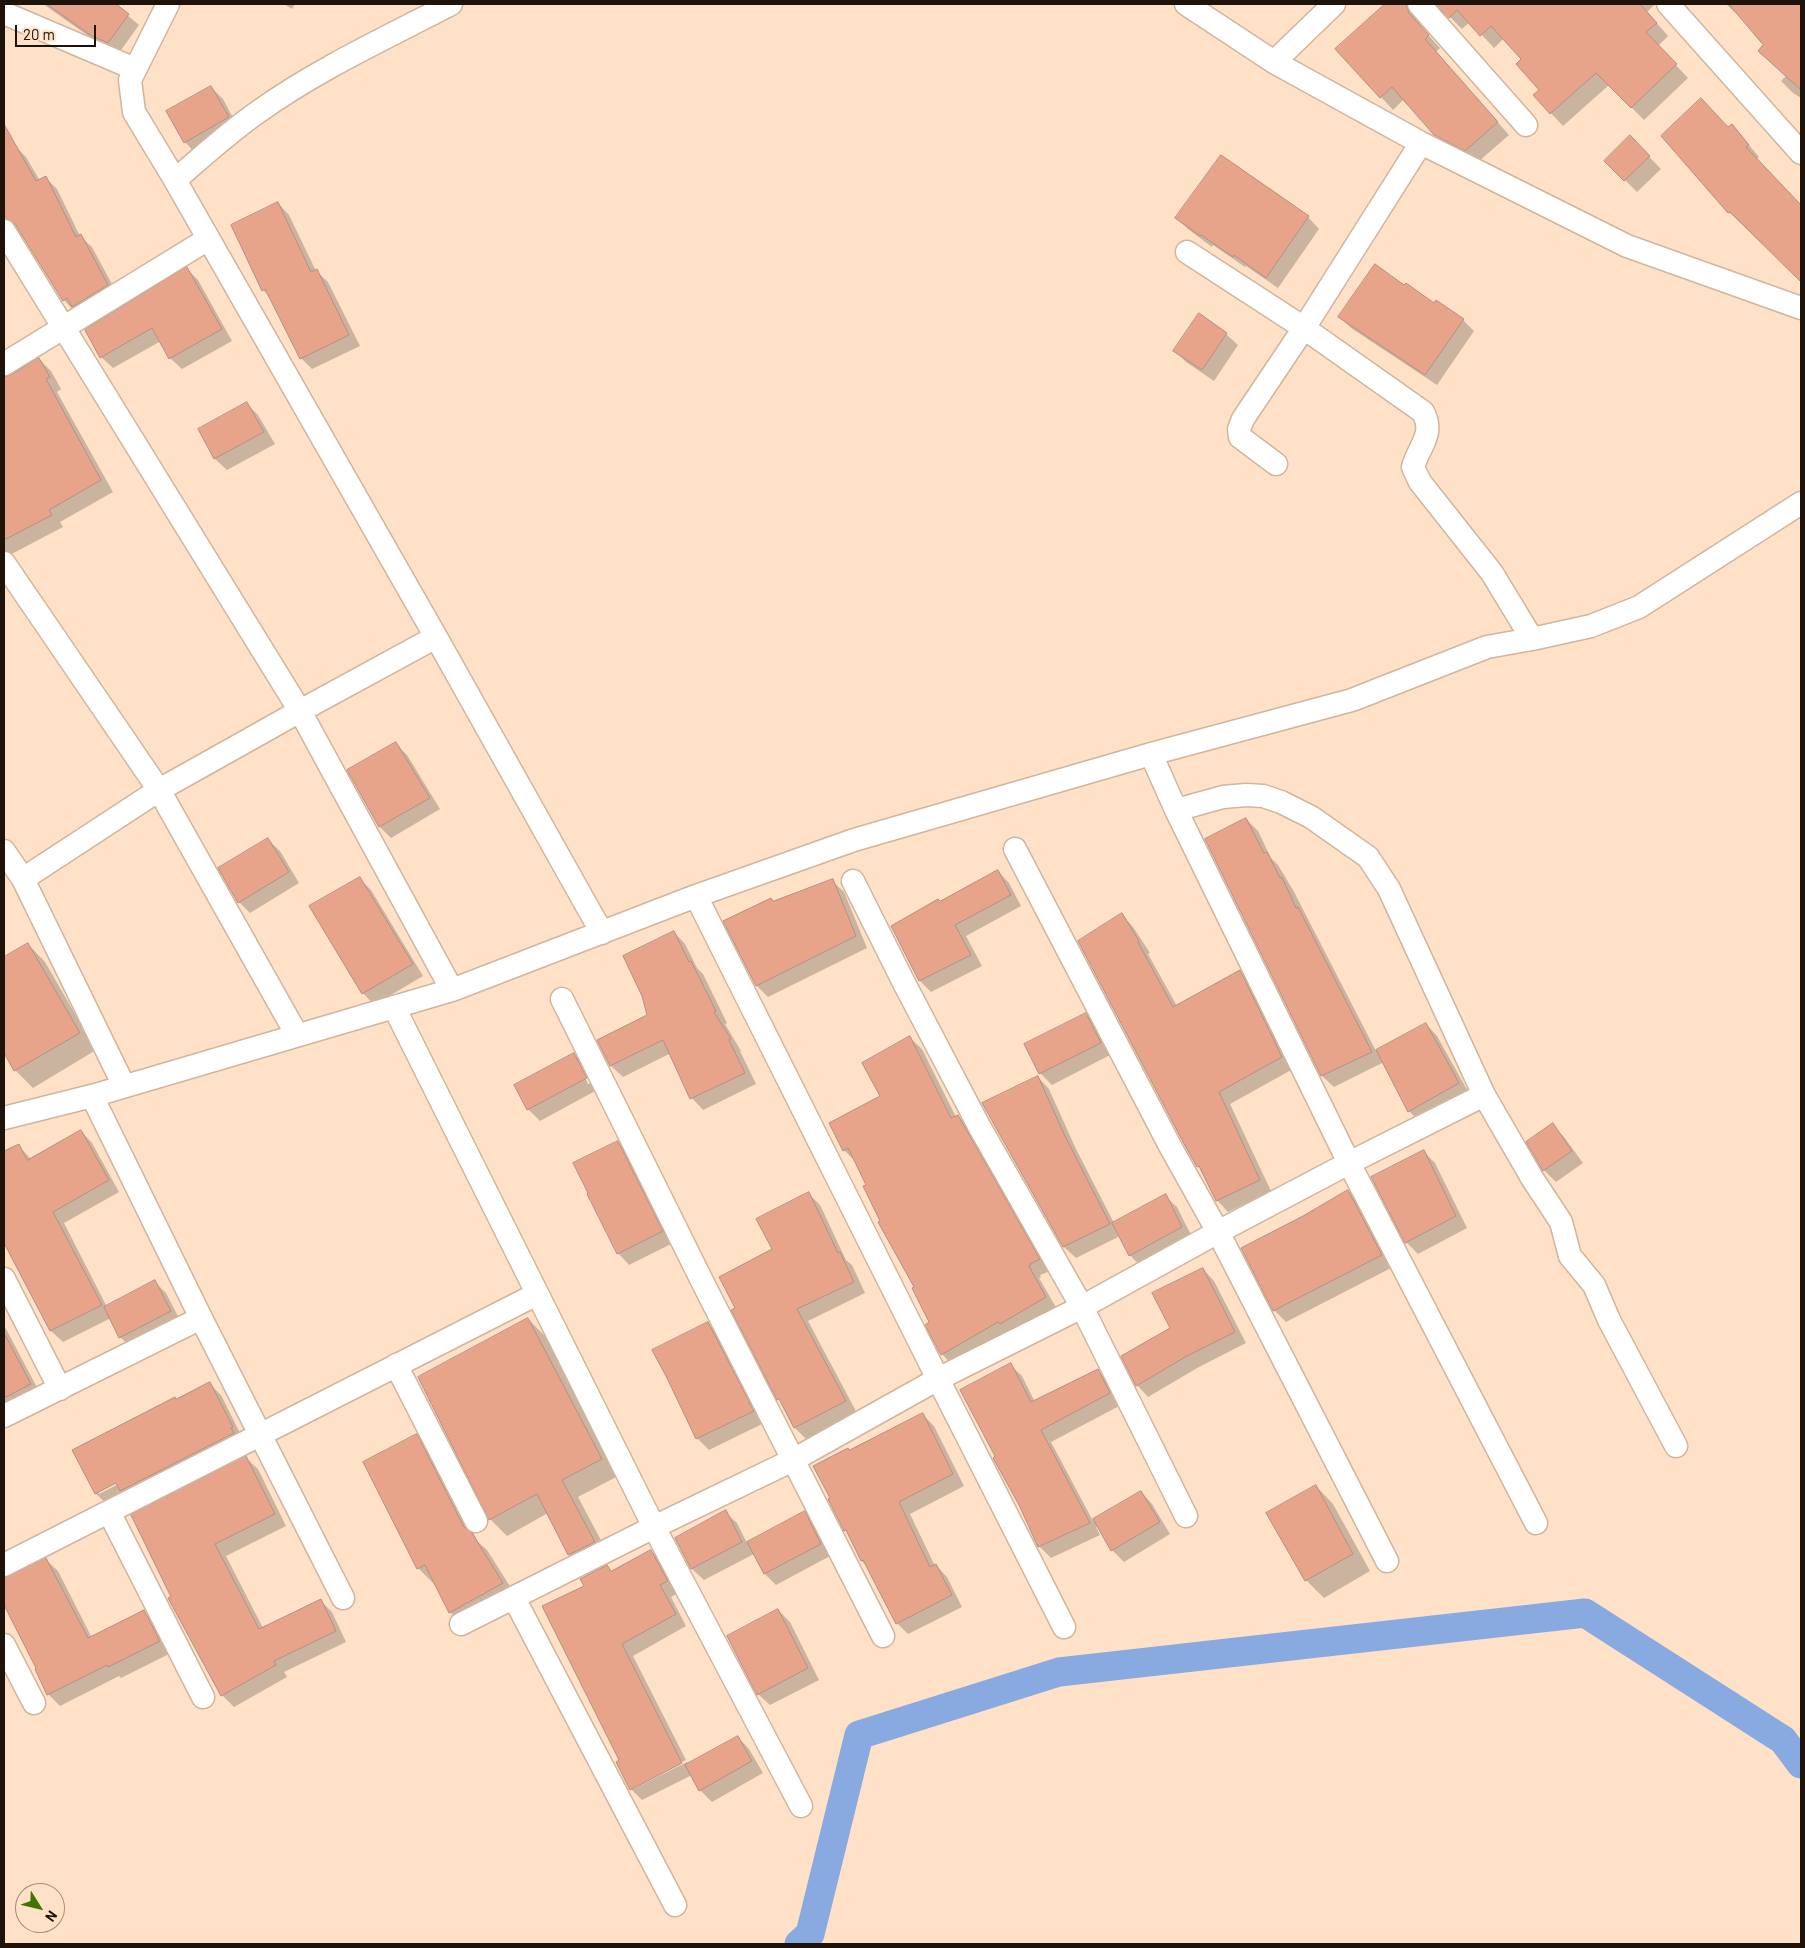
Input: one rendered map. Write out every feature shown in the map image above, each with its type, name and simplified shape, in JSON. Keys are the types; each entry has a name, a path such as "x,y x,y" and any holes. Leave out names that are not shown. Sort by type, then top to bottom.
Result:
{"street":[{"path":"168,4 130,80 134,112 175,180 436,637 602,933"},
{"path":"175,180 256,113 297,86 451,4"},
{"path":"1186,4 1274,62 1420,143 1627,246 1801,308"},
{"path":"1274,62 1334,4"},
{"path":"1419,4 1526,125"},
{"path":"1668,4 1801,153"},
{"path":"4,13 135,69"},
{"path":"1276,464 1240,437 1239,429 1242,419 1304,328 1420,143"},
{"path":"4,231 300,711 452,990"},
{"path":"4,364 208,239"},
{"path":"1187,252 1304,328 1423,412 1428,421 1427,437 1416,455 1413,468 1420,482 1492,573 1532,639"},
{"path":"4,1118 92,1096 452,990 696,896 854,840 1151,754 1352,700 1487,646 1532,639 1591,626 1639,607 1801,503"},
{"path":"4,563 159,790 297,1035"},
{"path":"23,880 159,790 436,637"},
{"path":"1151,754 1176,810 1349,1163 1536,1523"},
{"path":"1176,810 1224,798 1246,795 1263,796 1281,802 1311,817 1368,857 1390,889 1484,1095 1532,1178 1561,1222 1570,1256 1594,1285 1609,1320 1676,1446"},
{"path":"1015,850 1170,1146 1218,1232 1387,1561"},
{"path":"4,851 23,880 124,1086"},
{"path":"853,881 904,984 980,1126 1082,1307 1186,1516"},
{"path":"696,896 1064,1626"},
{"path":"562,999 883,1636"},
{"path":"394,1007 654,1527 801,1806"},
{"path":"461,1624 793,1460 938,1379 1082,1307 1218,1232 1484,1095"},
{"path":"92,1096 201,1318 344,1598"},
{"path":"4,1279 60,1389"},
{"path":"4,1565 537,1294"},
{"path":"4,1416 201,1318"},
{"path":"396,1365 476,1521"},
{"path":"109,1512 203,1697"},
{"path":"514,1598 675,1905"},
{"path":"4,1645 34,1703"}],"building":[{"path":"47,4 116,4 129,14 108,43 92,36"},
{"path":"1385,4 1406,4 1409,13 1429,35 1425,39 1498,122 1465,151 1434,135 1392,87 1380,98 1335,49"},
{"path":"1436,4 1640,4 1657,23 1646,32 1677,64 1631,108 1596,73 1550,114 1533,95 1539,90 1516,64 1521,59 1491,26 1480,36 1457,10 1449,18"},
{"path":"1729,4 1801,4 1801,90 1758,51 1763,45"},
{"path":"211,86 229,117 184,143 166,111"},
{"path":"1701,98 1728,127 1732,124 1749,145 1746,147 1801,205 1801,282 1730,212 1728,213 1661,136"},
{"path":"4,124 36,181 46,176 76,237 81,234 108,285 72,307 67,298 63,301 15,224 6,218 4,213"},
{"path":"1630,135 1650,156 1624,181 1604,161"},
{"path":"1221,155 1309,216 1266,278 1234,255 1233,257 1175,218"},
{"path":"278,202 311,272 317,269 349,335 300,359 265,289 262,291 231,225"},
{"path":"1375,264 1404,285 1406,283 1434,303 1436,300 1464,319 1425,375 1338,317"},
{"path":"187,267 222,329 169,359 152,328 100,358 85,330"},
{"path":"1199,313 1227,333 1202,370 1173,351"},
{"path":"39,358 50,377 46,379 101,480 49,510 52,515 4,540 4,377 11,375"},
{"path":"247,402 264,432 214,459 198,429"},
{"path":"396,742 430,798 379,827 347,770"},
{"path":"1246,818 1264,853 1267,852 1280,878 1282,877 1296,908 1298,907 1372,1052 1321,1076 1205,839"},
{"path":"268,838 289,872 238,903 218,868"},
{"path":"998,870 1011,895 955,925 971,955 919,981 891,926 938,899 940,901"},
{"path":"360,877 413,964 362,994 309,906"},
{"path":"833,879 856,936 756,986 723,921 771,898 773,901"},
{"path":"1122,913 1139,941 1173,1007 1240,970 1282,1057 1219,1092 1260,1180 1216,1201 1078,941"},
{"path":"674,931 716,1011 714,1012 731,1039 729,1040 745,1073 690,1099 663,1040 610,1066 597,1040 647,1015 642,996 623,956"},
{"path":"28,943 80,1033 14,1071 4,1053 4,957"},
{"path":"1086,1013 1101,1043 1039,1074 1024,1044"},
{"path":"1426,1023 1459,1083 1408,1112 1376,1050"},
{"path":"910,1036 951,1118 958,1115 1040,1259 1029,1266 1046,1297 941,1355 925,1325 929,1322 912,1288 914,1287 878,1222 880,1221 863,1186 866,1185 848,1148 843,1151 829,1123 880,1096 862,1063"},
{"path":"574,1053 587,1078 527,1110 514,1085"},
{"path":"1038,1076 1064,1134 1110,1224 1063,1247 982,1103"},
{"path":"1553,1123 1572,1151 1543,1171 1526,1142"},
{"path":"81,1130 109,1180 53,1212 102,1305 50,1331 4,1243 4,1151 19,1144 27,1160"},
{"path":"618,1141 663,1231 617,1254 573,1163"},
{"path":"1424,1150 1456,1216 1405,1243 1371,1177"},
{"path":"1348,1190 1382,1255 1273,1311 1241,1248"},
{"path":"809,1192 854,1282 797,1309 846,1401 794,1428 779,1399 777,1400 731,1310 735,1308 719,1277 772,1249 756,1219"},
{"path":"1166,1194 1182,1227 1129,1256 1112,1223"},
{"path":"1203,1268 1235,1332 1187,1356 1136,1386 1121,1356 1170,1328 1152,1293"},
{"path":"155,1280 171,1311 119,1338 104,1307"},
{"path":"528,1318 602,1459 562,1480 595,1542 568,1555 537,1494 489,1520 418,1377"},
{"path":"708,1322 754,1411 696,1439 652,1350"},
{"path":"4,1333 31,1384 4,1398"},
{"path":"1011,1363 1031,1402 1098,1369 1110,1393 1041,1430 1090,1523 1038,1547 1019,1505 993,1458 995,1456 960,1390"},
{"path":"210,1382 233,1427 231,1428 234,1433 120,1491 116,1483 95,1494 72,1450 175,1397 176,1399"},
{"path":"923,1413 953,1474 899,1502 930,1567 936,1564 952,1595 896,1624 863,1560 861,1561 846,1530 844,1531 828,1499 830,1498 813,1466"},
{"path":"417,1434 464,1527 472,1533 503,1583 449,1613 425,1565 417,1569 363,1462"},
{"path":"246,1456 275,1514 215,1544 259,1629 321,1599 336,1631 274,1661 276,1665 221,1696 168,1598 171,1597 131,1515"},
{"path":"1316,1485 1353,1554 1305,1581 1266,1513"},
{"path":"1141,1491 1160,1522 1111,1551 1093,1519"},
{"path":"726,1510 742,1542 691,1569 675,1538"},
{"path":"805,1511 821,1544 764,1574 747,1542"},
{"path":"651,1550 668,1581 660,1585 676,1614 622,1644 682,1763 630,1790 616,1762 619,1760 542,1606 584,1586 580,1579 607,1565 611,1571"},
{"path":"46,1558 88,1638 144,1610 160,1641 47,1695 36,1668 4,1605 4,1579"},
{"path":"778,1609 808,1668 757,1695 727,1636"},
{"path":"738,1736 752,1761 699,1791 685,1765"}],"waterway":[{"path":"799,1944 810,1934 859,1735 1059,1672 1585,1613 1783,1740 1801,1764"}]}
